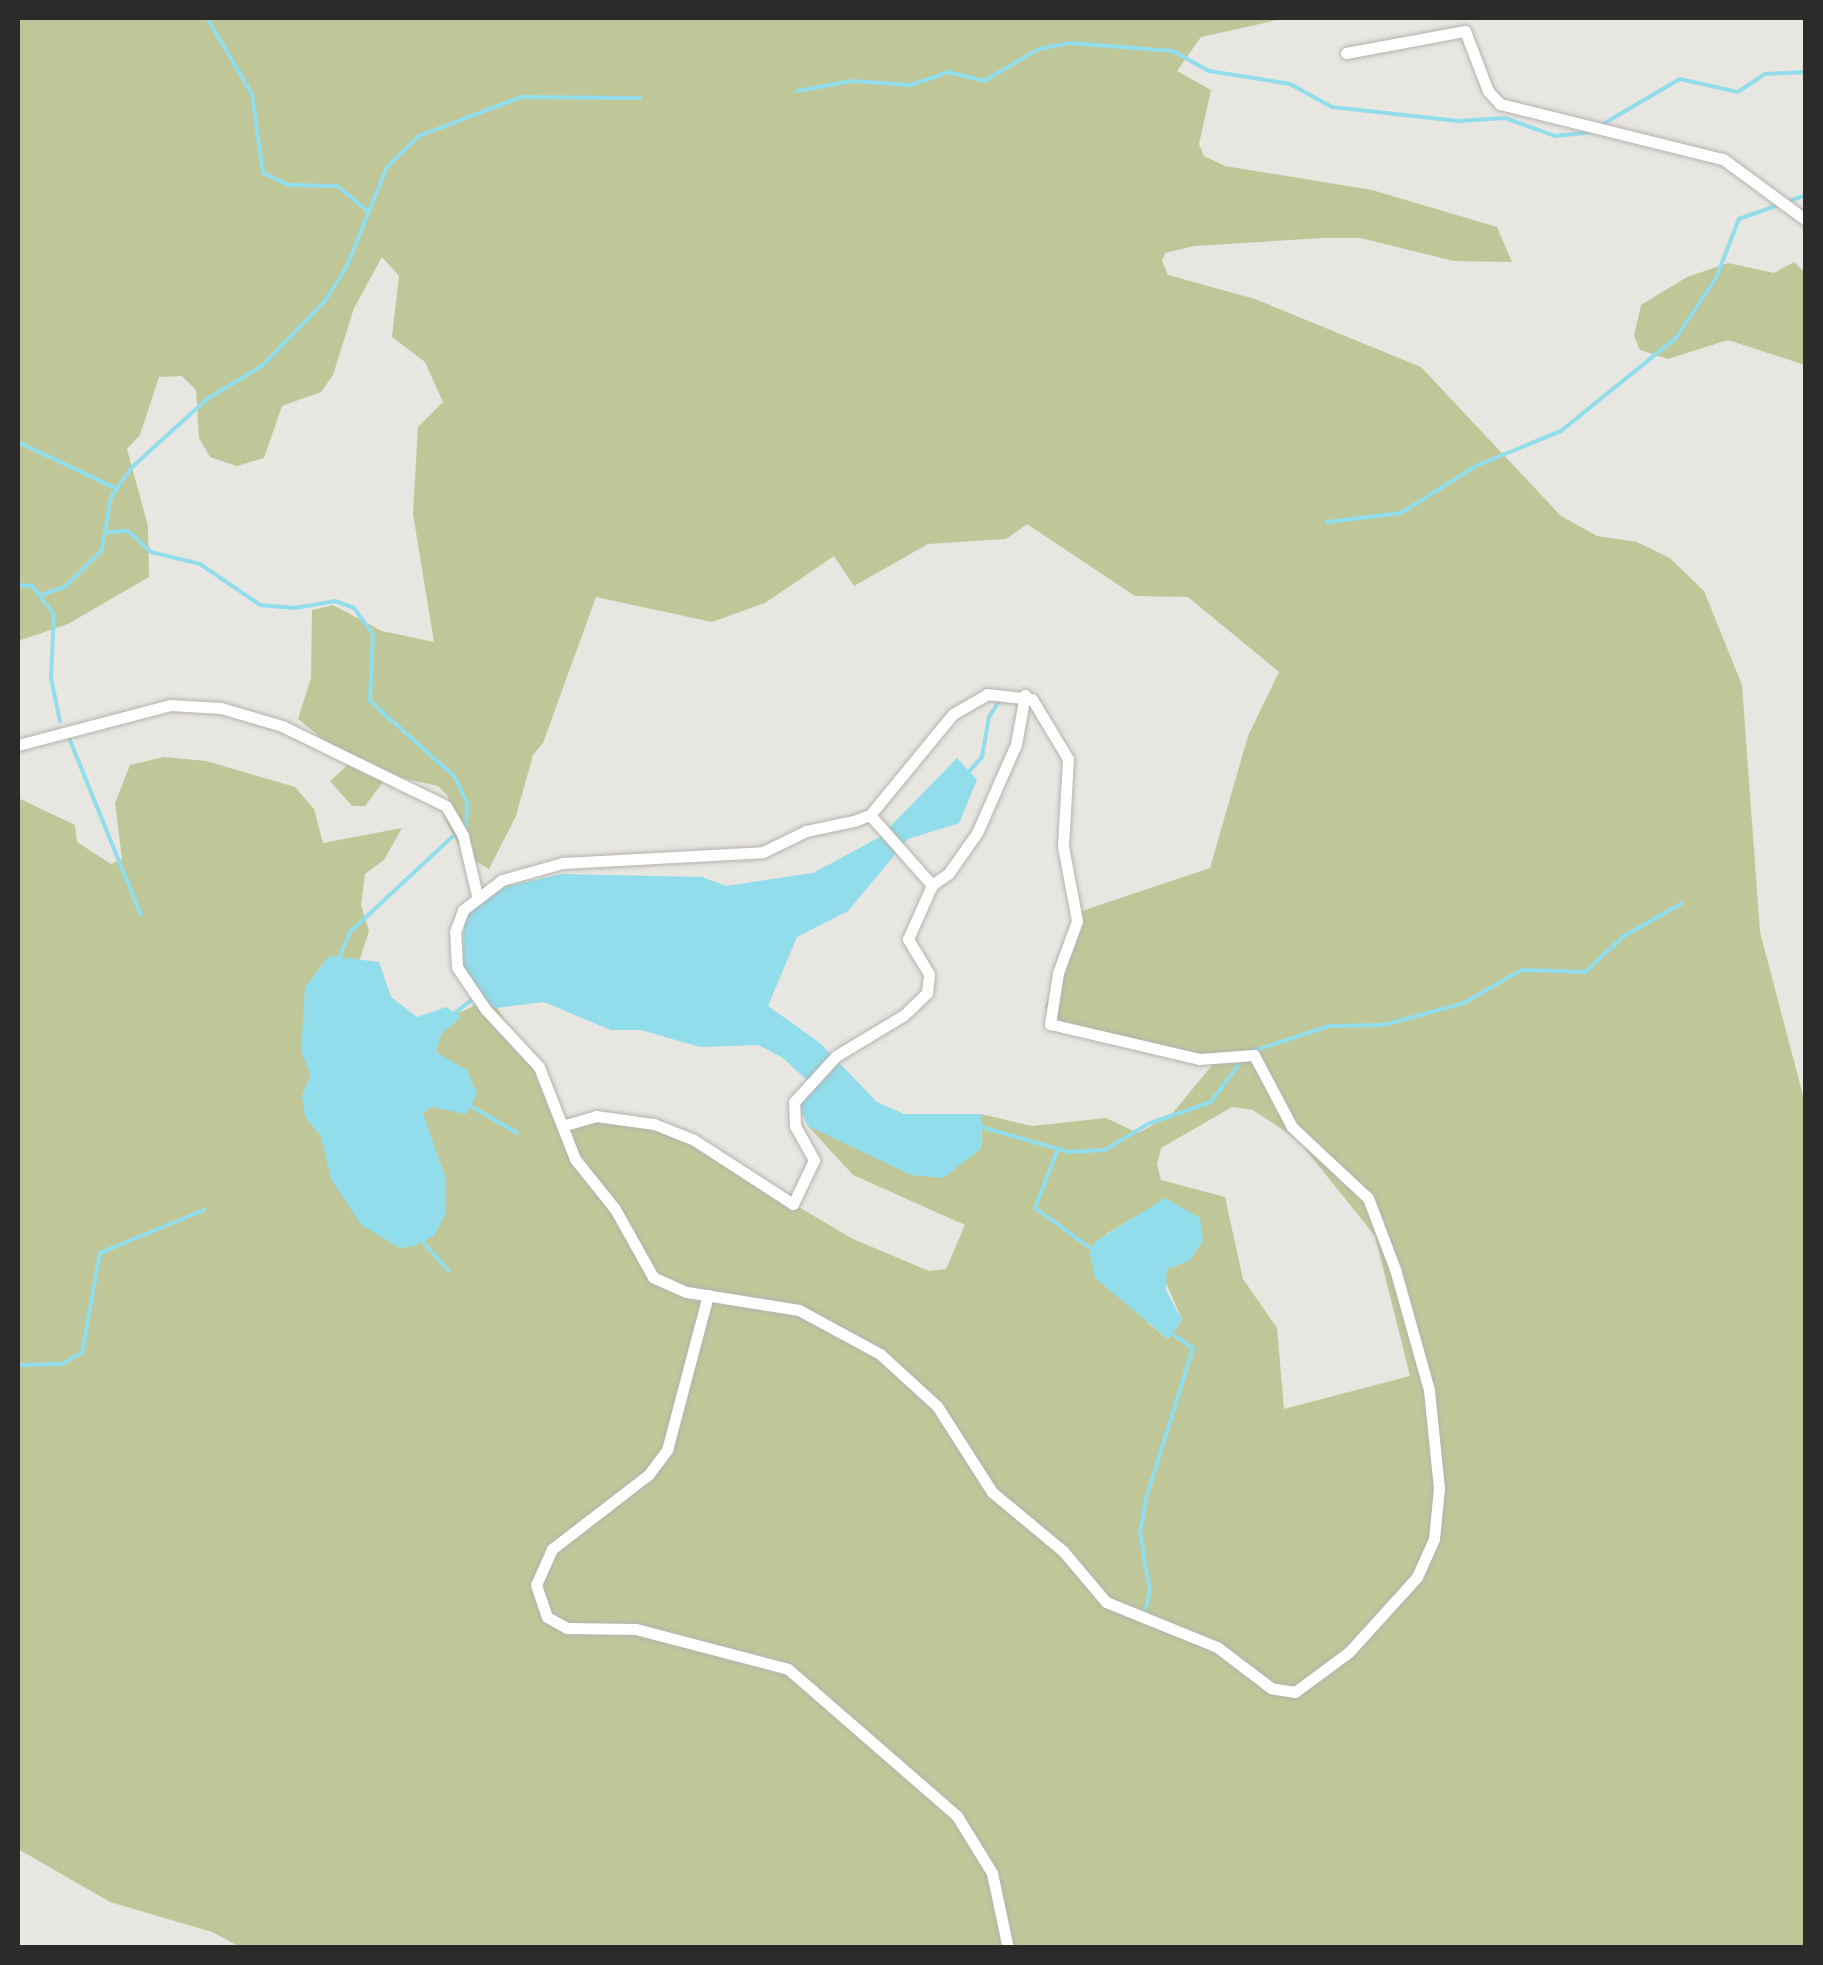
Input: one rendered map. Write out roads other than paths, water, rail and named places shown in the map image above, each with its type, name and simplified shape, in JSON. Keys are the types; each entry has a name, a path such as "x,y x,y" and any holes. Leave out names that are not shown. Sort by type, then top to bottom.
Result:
{"street":[{"path":"1346,53 1465,32 1488,91 1500,104 1723,159 1806,220"},
{"path":"987,694 1026,694 1063,744 1069,772 1063,846 1076,928 1058,973 1050,1024 1199,1059 1254,1055 1292,1127 1368,1198 1428,1390 1440,1488 1434,1538 1417,1576 1324,1675 1308,1687 1280,1692 1217,1647 1106,1602 1063,1551 992,1492 937,1406 880,1354 800,1310 708,1295 653,1277 615,1209 575,1158 539,1067 486,1010 457,967 455,932 477,894 543,866 762,852 806,830 870,814 953,714 987,694"},
{"path":"565,1125 596,1116 654,1124 694,1140 793,1204 814,1160 794,1126 794,1102 836,1056 904,1015 927,992 929,974 908,939 932,885 958,865 977,832 1016,744 1026,694"},
{"path":"18,745 170,705 220,708 268,721 446,806 463,836 477,894"},
{"path":"870,814 932,885"},
{"path":"708,1295 667,1450 648,1475 552,1549 536,1584 547,1618 567,1628 636,1629 788,1669 957,1816 992,1873 1008,1948"}],"water":[{"path":"957,758 977,780 959,823 908,839 848,911 797,937 768,1006 820,1043 877,1102 904,1114 981,1114 982,1148 943,1178 911,1175 808,1126 799,1107 811,1084 783,1058 758,1045 700,1047 641,1030 611,1030 544,1002 497,1008 485,1004 463,972 464,917 474,901 503,887 562,874 702,877 726,886 813,873 880,837"},
{"path":"329,956 379,962 391,997 417,1017 446,1007 461,1017 441,1035 436,1052 467,1070 477,1094 466,1114 432,1107 423,1113 446,1179 445,1215 434,1236 414,1246 400,1248 361,1225 331,1179 321,1137 305,1117 302,1096 310,1075 301,1050 305,987"},
{"path":"1165,1198 1200,1218 1203,1241 1189,1261 1167,1269 1166,1290 1182,1320 1168,1339 1095,1278 1090,1254 1095,1242"}],"waterway":[{"path":"207,18 252,94 263,173 289,185 337,186 368,211"},
{"path":"797,91 851,81 911,85 948,72 984,81 1039,49 1070,43 1173,51 1209,71 1290,84 1332,107 1458,121 1505,118 1555,136 1591,132"},
{"path":"1603,124 1680,79 1738,92 1765,74 1806,72"},
{"path":"40,595 65,587 102,550 111,497 131,468 207,399 262,366 325,301 347,266 387,167 419,136 521,97 640,98"},
{"path":"1327,522 1401,513 1476,466 1561,431 1676,338 1716,278 1739,219 1806,195"},
{"path":"18,442 115,488"},
{"path":"108,532 128,531 151,552 200,564 260,605 295,608 335,601 354,608 373,634 370,701 454,776 467,803 466,826"},
{"path":"18,585 32,586 54,614 51,678 60,721"},
{"path":"967,774 982,757 989,717 1001,698"},
{"path":"69,738 141,915"},
{"path":"339,958 350,932 453,836"},
{"path":"1253,1051 1329,1026 1384,1025 1464,1003 1521,970 1585,972 1624,936 1682,903"},
{"path":"454,1014 471,1000"},
{"path":"981,1127 1069,1152 1105,1150 1148,1124 1211,1102 1242,1060"},
{"path":"467,1104 517,1133"},
{"path":"1058,1149 1035,1208 1096,1252"},
{"path":"18,1365 62,1364 82,1353 100,1253 204,1210"},
{"path":"420,1239 448,1270"},
{"path":"1145,1612 1150,1591 1140,1533 1146,1499 1193,1348 1174,1335"}]}
